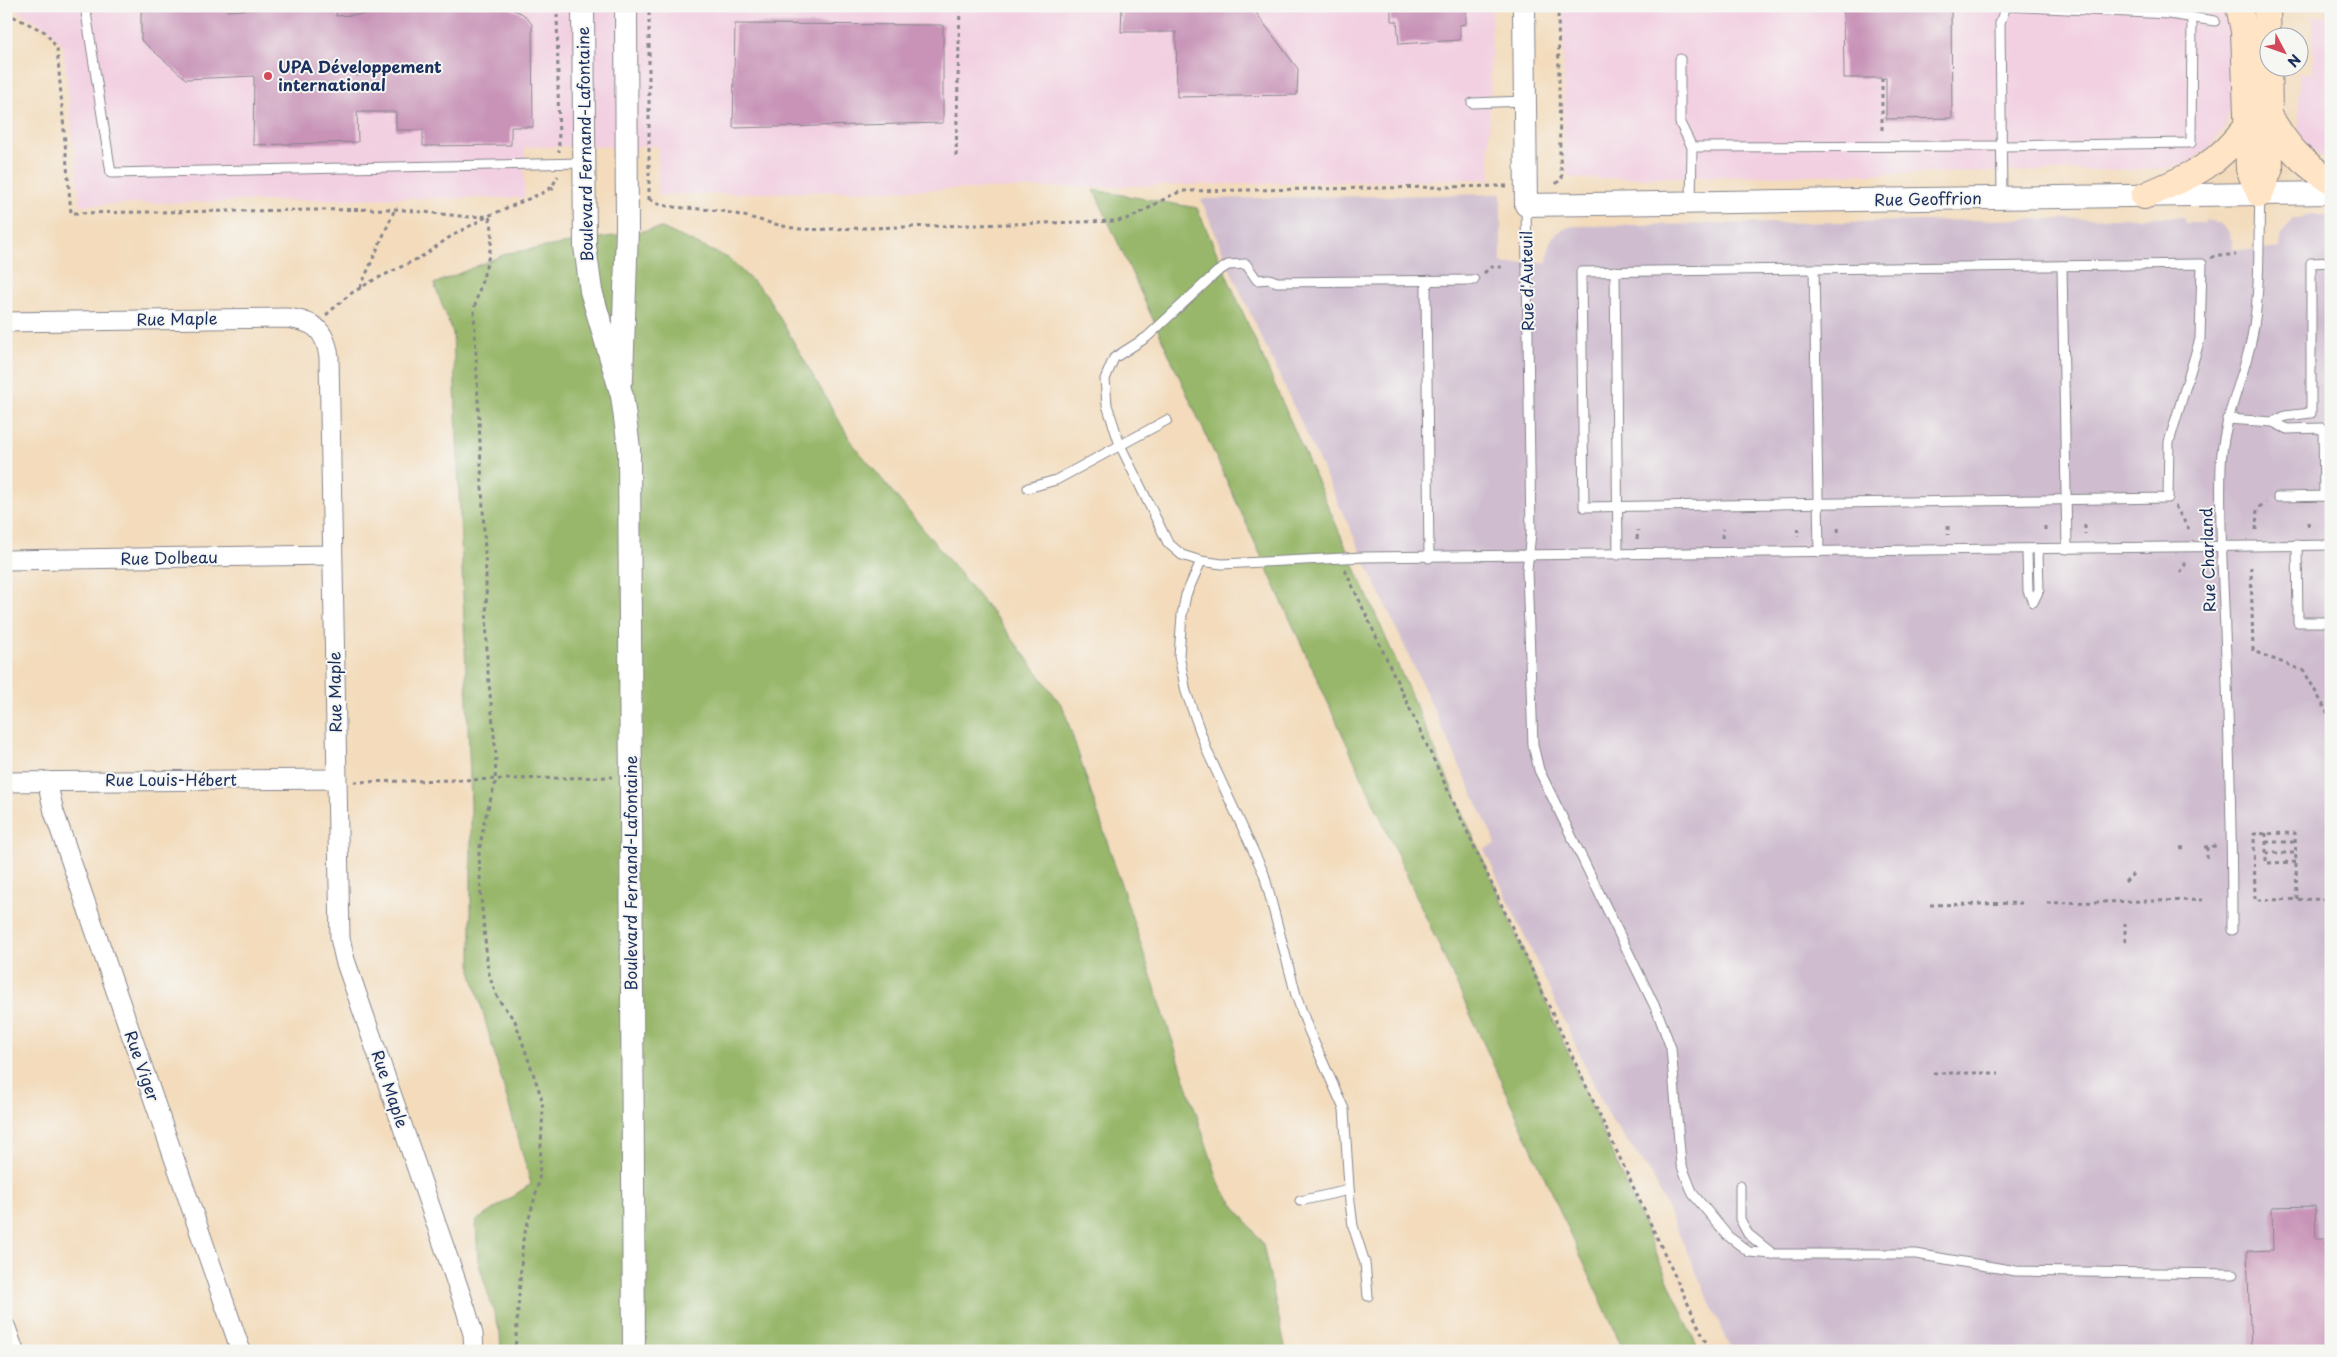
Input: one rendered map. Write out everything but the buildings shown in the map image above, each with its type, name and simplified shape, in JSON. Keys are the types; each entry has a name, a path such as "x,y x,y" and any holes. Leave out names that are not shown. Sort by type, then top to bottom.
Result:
{"main road":[{"path":"2239,6 2258,121 2270,168 2260,194"},
{"path":"2144,196 2208,166 2258,121 2267,6"},
{"path":"2258,121 2281,136 2292,151 2331,180"}],"street":[{"name":"Boulevard Fernand-Lafontaine","path":"582,6 585,246 591,291 622,396 629,459 634,1351"},
{"name":"Boulevard Fernand-Lafontaine","path":"622,396 627,229 626,6"},
{"name":"Rue d'Auteuil","path":"1524,6 1526,205"},
{"name":"Rue Geoffrion","path":"1526,205 2331,193"},
{"name":"Rue Maple","path":"6,322 286,318 307,321 315,326 326,341 329,356 332,555 342,780 339,925 342,949 466,1310 473,1334 474,1351"},
{"name":"Rue Dolbeau","path":"6,560 332,555"},
{"name":"Rue Louis-Hébert","path":"6,782 342,780"},
{"name":"Rue Viger","path":"47,781 57,821 241,1351"},
{"path":"6,1328 14,1351"}],"lane":[{"path":"86,6 111,173 583,163"},
{"path":"2002,198 2000,23 2006,6 2169,14 2215,21"},
{"path":"1692,147 2191,143 2192,17"},
{"path":"1680,59 1680,123 1692,147 1691,202"},
{"path":"1472,103 1525,101"},
{"name":"Rue Charland","path":"2232,930 2230,795 2221,546 2221,466 2227,419 2246,359 2255,321 2258,288 2260,194"},
{"name":"Rue d'Auteuil","path":"1526,205 1531,533 1528,555 1533,745 1539,770 1657,1011 1671,1048 1681,1164 1693,1194 1728,1236 1749,1252 1773,1254 1916,1254 2016,1272 2234,1274"},
{"path":"2272,422 2285,416 2311,413 2311,263 2331,262"},
{"path":"1474,280 1258,280 1246,264 1228,265 1200,286 1147,337 1114,358 1105,379 1105,390 1120,445 1168,543 1182,555 1201,561 1222,564 1339,558 2331,545"},
{"path":"2202,264 2200,339 2169,442 2168,498 1584,506 1581,272 2062,266 2202,264"},
{"path":"2062,266 2067,549"},
{"path":"1814,269 1820,552"},
{"path":"1615,271 1618,555"},
{"path":"1429,280 1426,288 1429,558"},
{"path":"2227,419 2272,422 2287,428 2323,428 2327,496 2278,496"},
{"path":"1028,488 1056,480 1167,420"},
{"path":"2297,545 2298,622 2331,622"},
{"path":"2027,550 2028,591 2033,602 2039,590 2038,550"},
{"path":"1201,561 1186,595 1182,615 1179,655 1186,692 1208,753 1264,874 1296,995 1309,1032 1344,1109 1349,1190 1354,1226 1365,1263 1368,1296"},
{"path":"1740,1186 1740,1219 1748,1234 1773,1254"},
{"path":"1300,1201 1349,1190"}],"path":[{"name":"Boulevard Fernand-Lafontaine","path":"557,6 559,143"},
{"path":"649,6 650,199 654,203 667,206 735,213 787,227 830,230 1117,221 1137,216 1168,197 1183,191 1503,186"},
{"path":"956,156 960,6"},
{"path":"1558,6 1560,168 1562,178"},
{"path":"356,75 376,73"},
{"path":"1882,78 1882,121"},
{"path":"324,317 359,289 421,257 450,237 488,216 551,187 558,176"},
{"path":"551,187 555,191"},
{"path":"359,289 395,209 468,217 488,216"},
{"path":"488,216 492,222 493,231 490,250 477,296 474,320 486,575 487,662 494,732 495,780 479,853 481,898 488,970 498,999 516,1021 541,1096 543,1109 539,1182 527,1218 520,1255 515,1351"},
{"path":"2202,264 2216,255 2236,255"},
{"path":"1491,267 1504,267"},
{"path":"2256,530 2257,508"},
{"path":"2178,509 2189,529"},
{"path":"2308,522 2308,529"},
{"path":"2085,524 2085,534"},
{"path":"1948,526 1948,535"},
{"path":"2045,526 2045,534"},
{"path":"1798,528 1798,537"},
{"path":"1838,528 1839,536"},
{"path":"1722,538 1723,529"},
{"path":"1637,539 1638,530"},
{"path":"1339,558 1710,1351"},
{"path":"2180,573 2185,560"},
{"path":"2251,567 2253,650 2304,672 2331,719"},
{"path":"342,780 495,780 612,777"},
{"path":"2266,833 2266,863 2296,862"},
{"path":"2297,899 2295,833 2254,834 2255,900 2331,899"},
{"path":"2266,842 2295,842"},
{"path":"2207,858 2205,847 2217,846"},
{"path":"2180,848 2188,848"},
{"path":"2266,853 2296,853"},
{"path":"2125,882 2133,874"},
{"path":"2047,903 2202,900"},
{"path":"1930,905 2023,902"},
{"path":"2125,942 2126,922"},
{"path":"1933,1073 1999,1073"}],"shaded area":[{"path":"8,6 1492,6 1489,150 1491,179 658,195 658,146 525,147 524,198 399,198 80,205 63,45 48,28"},
{"path":"1563,6 2225,6 2231,32 2232,101 2225,126 2213,144 2189,163 2163,169 1576,179 1567,176 1566,159 1564,158"},
{"path":"2313,16 2331,17 2331,162 2314,153 2296,137 2299,134 2299,78 2310,78 2310,73 2313,73"},
{"path":"1501,194 1501,263 1504,264 1547,262 1550,242 1554,236 1564,228 1574,226 2184,217 2185,223 2205,223 2205,220 2219,223 2228,231 2233,243 2233,249 2259,250 2280,248 2281,235 2293,219 2311,215 2331,215 2331,1351 1732,1351 1651,1173 1609,1117 1484,849 1496,844 1228,265 1201,199"}],"green space":[{"path":"1094,190 1197,208 1699,1351 1624,1351"},
{"path":"662,228 728,258 766,294 852,443 1000,622 1063,707 1220,1186 1263,1244 1286,1351 501,1351 500,1333 478,1261 476,1221 531,1184 471,970 471,804 453,333 434,284 508,253"}],"place":[{"name":"UPA Développement international","path":"268,76"}]}
